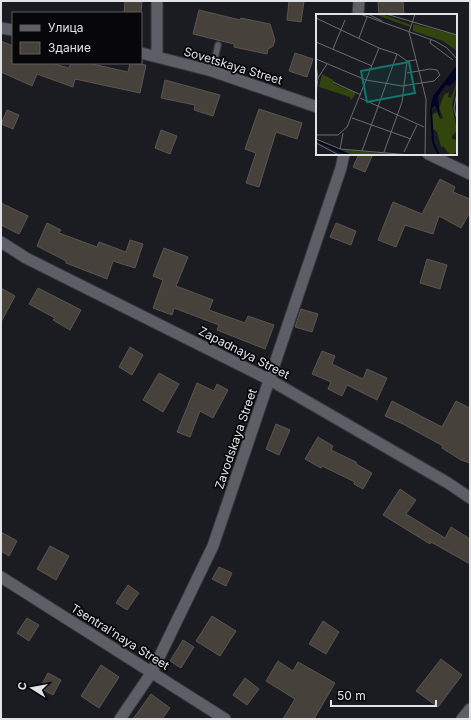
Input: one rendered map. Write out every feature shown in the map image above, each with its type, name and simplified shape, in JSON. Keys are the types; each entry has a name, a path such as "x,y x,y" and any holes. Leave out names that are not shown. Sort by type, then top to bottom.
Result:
{"street":[{"path":"157,1 157,56"},
{"path":"358,14 359,1"},
{"path":"1,28 12,30"},
{"name":"Sovetskaya Street","path":"142,53 212,71 316,107"},
{"name":"Zavodskaya Street","path":"120,719 152,672 213,546 341,168 344,155"},
{"path":"430,155 470,174"},
{"name":"Zapadnaya Street","path":"1,242 26,258 270,380 448,483 470,498"},
{"name":"Tsentral'naya Street","path":"1,577 226,719"},
{"path":"462,719 470,709"}],"lane":[{"path":"212,71 218,45"}],"building":[{"path":"125,1 142,2 141,12 124,12"},
{"path":"289,1 304,1 301,22 287,20"},
{"path":"378,1 403,1 404,14 379,14"},
{"path":"199,10 240,20 241,18 270,24 275,40 273,46 268,49 267,54 234,47 234,44 193,34"},
{"path":"1,41 12,46 12,64 55,64 69,68 71,64 92,64 128,72 130,64 146,65 140,93 75,79 73,87 37,74 32,86 1,72"},
{"path":"295,53 313,59 307,77 289,71"},
{"path":"165,80 220,95 213,116 194,110 195,105 161,98"},
{"path":"259,109 302,123 297,139 276,132 259,187 246,183 256,153 245,149"},
{"path":"7,110 19,115 13,129 1,124"},
{"path":"161,130 177,136 170,154 155,148"},
{"path":"359,155 373,155 365,172 353,167"},
{"path":"440,179 455,187 453,192 470,199 470,212 461,228 439,216 433,234 405,225 396,247 378,240 393,202 422,214"},
{"path":"1,203 28,216 19,234 1,225"},
{"path":"47,223 61,230 59,233 97,247 99,242 126,252 130,240 143,244 135,268 113,261 107,279 66,263 66,261 37,246"},
{"path":"336,223 356,231 351,245 330,237"},
{"path":"164,248 188,257 176,286 213,300 209,310 245,323 248,316 274,325 265,349 217,330 219,325 174,308 172,315 153,308 163,280 153,276"},
{"path":"427,259 447,265 440,289 420,283"},
{"path":"1,288 15,296 1,322"},
{"path":"38,288 81,310 70,330 53,320 55,318 29,304"},
{"path":"301,309 318,314 312,332 295,327"},
{"path":"130,347 143,355 132,375 119,367"},
{"path":"322,351 335,356 332,364 363,379 367,369 387,378 377,400 347,385 342,396 328,389 331,382 312,374"},
{"path":"159,373 179,384 163,412 143,400"},
{"path":"197,383 214,391 217,384 228,390 213,418 200,411 190,437 177,432"},
{"path":"392,401 442,427 456,401 470,408 470,463 461,460 442,448 443,446 385,416"},
{"path":"276,424 290,430 279,455 266,449"},
{"path":"318,437 333,446 331,450 356,462 356,464 372,473 363,489 354,484 355,482 322,466 321,468 305,459"},
{"path":"400,489 416,500 406,514 445,538 451,527 470,539 470,564 431,542 430,544 383,515"},
{"path":"1,532 17,541 9,556 1,551"},
{"path":"50,546 69,556 56,580 37,569"},
{"path":"219,567 232,573 226,586 212,579"},
{"path":"128,585 139,593 127,610 116,603"},
{"path":"212,616 236,631 220,656 196,641"},
{"path":"27,618 39,625 29,641 17,633"},
{"path":"323,621 339,632 326,654 309,644"},
{"path":"183,640 194,647 181,668 170,661"},
{"path":"441,659 462,675 438,707 416,691"},
{"path":"278,661 293,671 298,662 335,683 314,719 283,719 295,699 266,681"},
{"path":"101,665 119,677 99,708 81,696"},
{"path":"48,673 61,680 53,695 40,688"},
{"path":"245,678 259,689 247,705 233,695"},
{"path":"151,694 170,708 162,719 133,719"}]}
